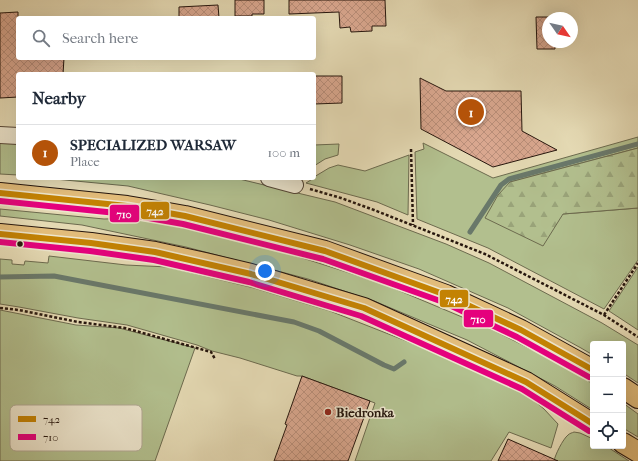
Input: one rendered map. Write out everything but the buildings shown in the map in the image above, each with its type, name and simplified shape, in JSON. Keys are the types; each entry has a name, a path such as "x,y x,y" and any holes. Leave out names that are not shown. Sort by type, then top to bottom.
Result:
{"main road":[{"path":"0,193 127,206 185,216 325,251 446,295 521,330 590,368"},
{"path":"0,234 90,243 155,252 251,274 364,308 526,382 590,422"},
{"path":"626,390 638,398"},
{"path":"626,445 638,452"}],"lane":[{"path":"0,135 16,136"},
{"path":"276,180 295,185"}],"path":[{"path":"411,149 413,225"},
{"path":"295,185 374,210 486,254 604,315 638,337"},
{"path":"604,315 638,263"},
{"path":"0,308 19,310 78,322 125,328 211,352 216,359"}],"green space":[{"path":"638,137 638,148 510,182 563,214 638,208 638,260 604,309 488,248 417,219 415,152 424,149 423,143 493,178"},
{"path":"0,142 16,143 16,175 0,174"},
{"path":"339,144 338,155 325,159 316,165 316,145"},
{"path":"638,148 638,208 563,214 543,246 485,218 498,195 510,182"},
{"path":"409,155 408,215 377,202 306,183 311,180 316,180 316,176 329,168 338,165 365,171"},
{"path":"65,180 243,180 335,202 446,244 489,263 602,323 638,345 638,383 626,375 626,341 590,341 590,353 508,308 419,269 350,245 269,220 128,186"},
{"path":"0,209 104,219 146,218 222,234 381,283 493,330 568,368 590,382 590,408 555,386 467,340 374,301 308,279 186,247 82,225 0,216"},
{"path":"49,256 126,265 168,267 254,288 330,311 419,346 525,393 544,409 558,424 551,448 509,432 491,461 355,461 375,403 302,376 297,376 127,325 0,304 0,259 12,260 12,264 24,265 25,261 48,263"},
{"path":"638,267 638,330 609,311"},
{"path":"0,310 76,325 119,328 195,348 155,461 0,461"},
{"path":"626,405 638,414 638,437 626,430"},
{"path":"574,432 580,433 590,438 590,449 611,449 629,461 554,461 564,440 569,434"}],"waterway":[{"path":"470,232 501,185 509,179 638,144"},
{"path":"0,277 54,276 294,322 319,331 394,369 404,362"}],"transit line":[{"name":"742","path":"0,193 127,206 157,211 185,216 325,251 446,295 521,330 590,368"},
{"name":"710","path":"0,201 126,214 183,224 323,259 443,302 517,337 589,377"},
{"name":"742","path":"0,234 91,243 155,252 251,274 364,308 526,382 590,422"},
{"name":"710","path":"0,242 90,251 154,260 249,282 361,316 522,389 589,431"}],"place":[{"name":"SPECIALIZED WARSAW","path":"471,112"},
{"name":"Biedronka","path":"328,412"}]}
